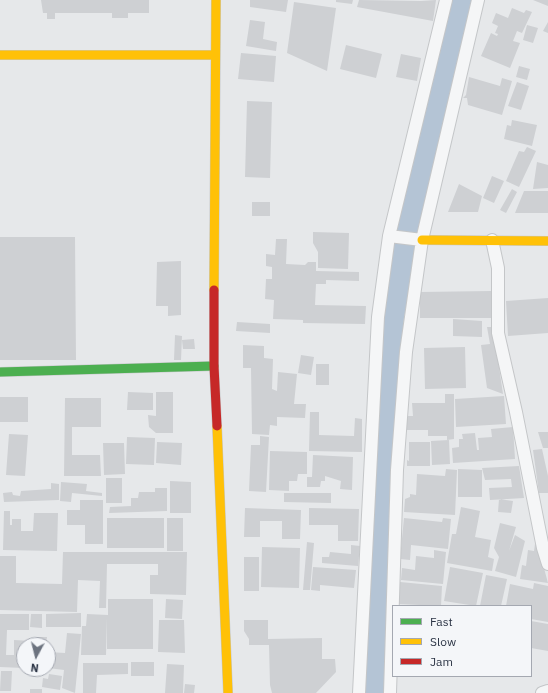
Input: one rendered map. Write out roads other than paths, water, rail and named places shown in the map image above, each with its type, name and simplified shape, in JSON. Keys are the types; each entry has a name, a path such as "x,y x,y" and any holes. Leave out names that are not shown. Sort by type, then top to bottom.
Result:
{"main road":[{"path":"216,0 214,366 228,693"},
{"path":"0,55 216,55"},
{"path":"419,240 548,241"},
{"path":"0,372 214,366"}],"lane":[{"path":"359,693 378,317 389,236 446,0"},
{"path":"393,605 397,470 406,352 419,240 478,0"},
{"path":"389,236 419,240"},
{"path":"492,240 498,268 498,332 516,412 542,548 548,564"},
{"path":"390,693 392,629"},
{"path":"542,693 548,691"}],"waterway":[{"path":"374,693 392,317 417,188 460,0"}]}
